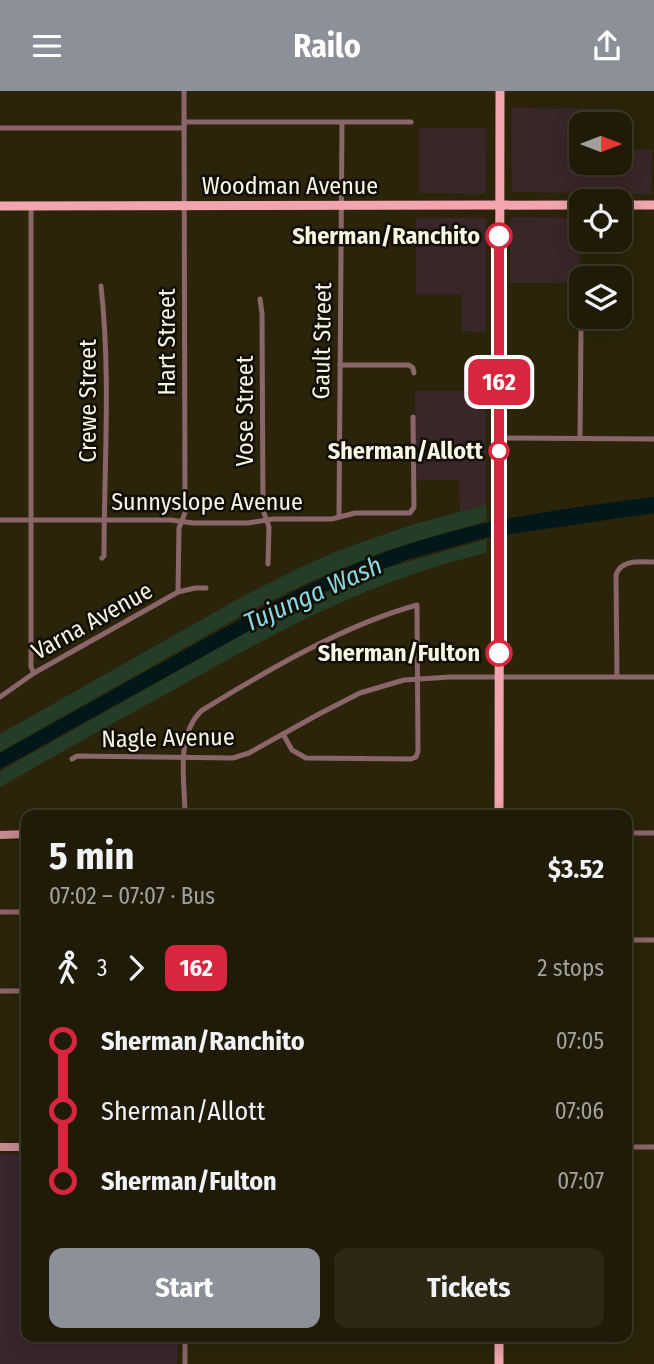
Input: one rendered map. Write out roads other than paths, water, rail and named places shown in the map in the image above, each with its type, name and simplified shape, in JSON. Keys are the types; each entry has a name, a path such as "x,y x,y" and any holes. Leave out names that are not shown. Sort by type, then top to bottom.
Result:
{"main road":[{"path":"499,91 499,810"},
{"name":"Woodman Avenue","path":"0,206 569,205"},
{"path":"632,205 654,205"},
{"path":"499,1342 499,1364"}],"street":[{"name":"Hart Street","path":"178,592 179,528 185,513 184,91"},
{"path":"0,128 411,122"},
{"name":"Gault Street","path":"339,516 342,123"},
{"path":"31,206 31,667 34,673"},
{"name":"Crewe Street","path":"101,286 107,341 107,459 102,558"},
{"name":"Vose Street","path":"260,299 263,510 269,527 268,564"},
{"path":"580,438 581,329"},
{"path":"340,365 411,366 414,373"},
{"path":"339,455 413,455 413,417"},
{"path":"499,438 654,439"},
{"name":"Sunnyslope Avenue","path":"0,520 248,523 266,520 329,519 355,513 412,512 413,455"},
{"path":"617,677 618,568 632,562 654,562"},
{"name":"Varna Avenue","path":"0,697 34,673 178,592 195,588 206,589"},
{"path":"185,810 186,734 201,711 302,653 359,626 417,605 418,678 418,751 416,757 306,758 292,750 283,734 360,693 418,678 654,677"},
{"name":"Nagle Avenue","path":"72,759 77,756 233,758 249,753 283,734"},
{"path":"632,833 654,833"},
{"path":"0,835 21,834"},
{"path":"0,912 21,912"},
{"path":"632,940 654,940"},
{"path":"0,991 21,991"},
{"path":"0,1147 21,1147"},
{"path":"632,1147 654,1147"},
{"path":"185,1342 185,1364"}],"water":[{"name":"Tujunga Wash","path":"654,497 654,513 484,538 409,559 308,598 0,769 0,753 267,605 360,562 425,539 482,524"}],"place":[{"name":"Sherman/Ranchito","path":"499,236"},
{"name":"Sherman/Allott","path":"499,451"},
{"name":"Sherman/Fulton","path":"499,653"}]}
